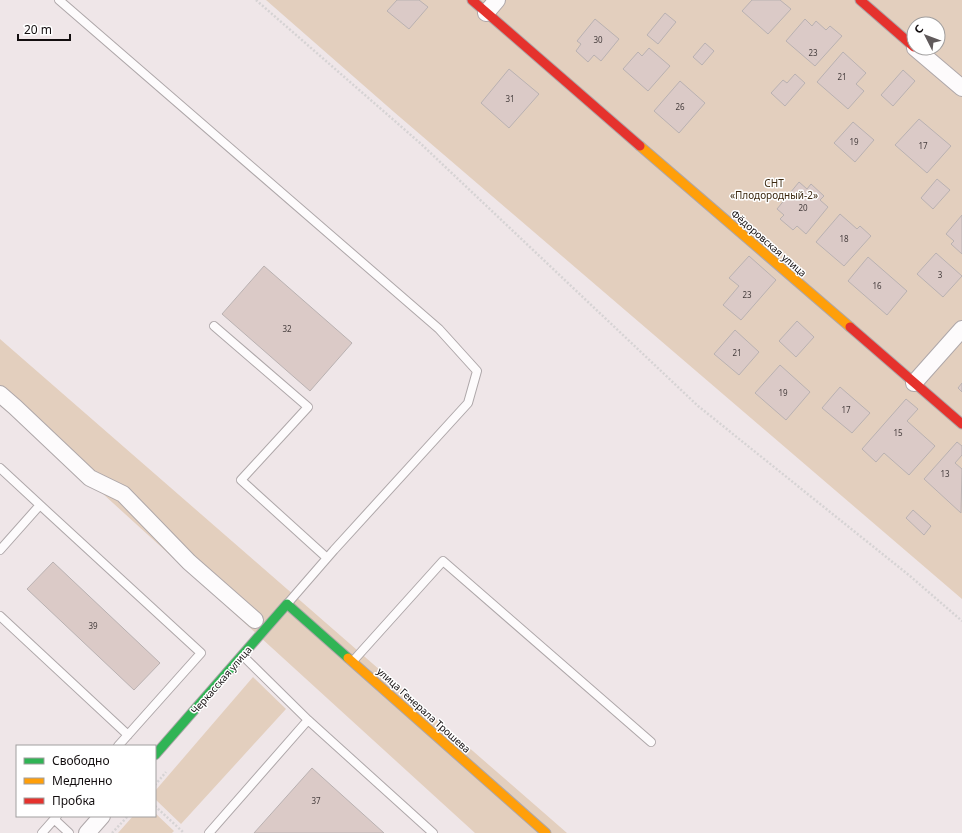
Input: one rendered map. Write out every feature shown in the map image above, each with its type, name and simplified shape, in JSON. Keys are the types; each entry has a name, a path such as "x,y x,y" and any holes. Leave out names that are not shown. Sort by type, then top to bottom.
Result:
{"street":[{"name":"Фёдоровская улица","path":"472,0 962,424"},
{"path":"486,13 497,0"},
{"path":"860,0 906,39"},
{"path":"925,56 962,88"},
{"path":"914,382 962,329"},
{"path":"0,394 90,478 123,494 189,562 255,620"},
{"name":"Черкасская улица","path":"156,754 287,604"},
{"name":"улица Генерала Трошева","path":"287,604 546,833"},
{"path":"87,833 101,817"}],"lane":[{"path":"59,0 439,329 477,371 468,403 287,604"},
{"path":"214,326 308,408 241,480 328,558"},
{"path":"0,468 201,653 119,745"},
{"path":"0,550 40,505"},
{"path":"353,661 443,561 651,742"},
{"path":"0,616 128,734"},
{"path":"242,655 308,720 432,833"},
{"path":"209,833 308,720"},
{"path":"42,833 56,818 69,833"}],"path":[{"path":"256,0 420,143 698,406 910,576 962,621"},
{"path":"156,807 184,833"},
{"path":"112,833 127,817"}],"green space":[{"name":"СНТ «Плодородный-2»","path":"266,0 962,0 962,599 394,112"},
{"path":"0,339 567,833 475,833 0,400"},
{"path":"253,677 286,709 181,824 156,800 156,790"},
{"path":"156,814 174,831 172,833 118,833 132,817 156,817"}],"building":[{"path":"397,0 419,0 428,7 409,29 387,11"},
{"path":"752,0 780,0 791,9 768,34 742,11"},
{"path":"665,13 676,22 658,44 647,35"},
{"path":"595,19 619,39 601,61 594,55 588,62 576,51 581,44 577,41"},
{"path":"805,19 812,26 816,21 826,30 830,26 842,36 815,66 786,41"},
{"path":"705,43 714,51 702,65 693,57"},
{"path":"649,48 670,66 648,91 623,69 638,52 642,56"},
{"path":"843,52 866,73 856,84 864,91 848,109 817,82"},
{"path":"509,69 539,94 509,128 481,103"},
{"path":"903,70 915,81 893,106 881,95"},
{"path":"795,74 805,83 785,106 771,93 783,80 787,83"},
{"path":"680,81 705,103 679,133 654,111"},
{"path":"919,119 951,146 927,173 895,145"},
{"path":"853,122 874,140 855,162 834,143"},
{"path":"937,179 950,190 933,209 921,198"},
{"path":"799,182 807,189 811,184 824,196 820,200 828,207 806,234 797,226 793,230 780,219 784,215 777,209"},
{"path":"840,214 857,229 860,226 871,236 844,266 816,242"},
{"path":"962,215 962,254 951,244 954,241 946,234"},
{"path":"936,253 962,276 943,297 917,274"},
{"path":"749,256 776,280 741,320 723,305 739,286 729,278"},
{"path":"868,257 907,291 887,315 848,281"},
{"path":"264,266 352,343 310,391 222,314"},
{"path":"797,321 814,337 796,357 779,341"},
{"path":"735,330 759,352 739,375 714,354"},
{"path":"780,365 810,392 786,420 755,393"},
{"path":"962,383 962,392 958,388"},
{"path":"840,387 870,413 852,433 822,408"},
{"path":"906,399 918,409 907,421 935,446 909,475 884,453 876,462 862,449"},
{"path":"957,442 962,446 962,455 955,463 962,469 961,513 924,479"},
{"path":"913,510 931,526 924,535 906,518"},
{"path":"53,562 160,663 134,690 27,589"},
{"path":"312,768 384,833 254,833"}],"traffic: fast":[{"path":"156,754 287,604 348,658"}],"traffic: slow":[{"path":"640,146 850,327"},
{"path":"348,658 546,833"}],"traffic: jam":[{"path":"472,0 640,146"},
{"path":"860,0 906,40"},
{"path":"850,327 962,424"}]}
